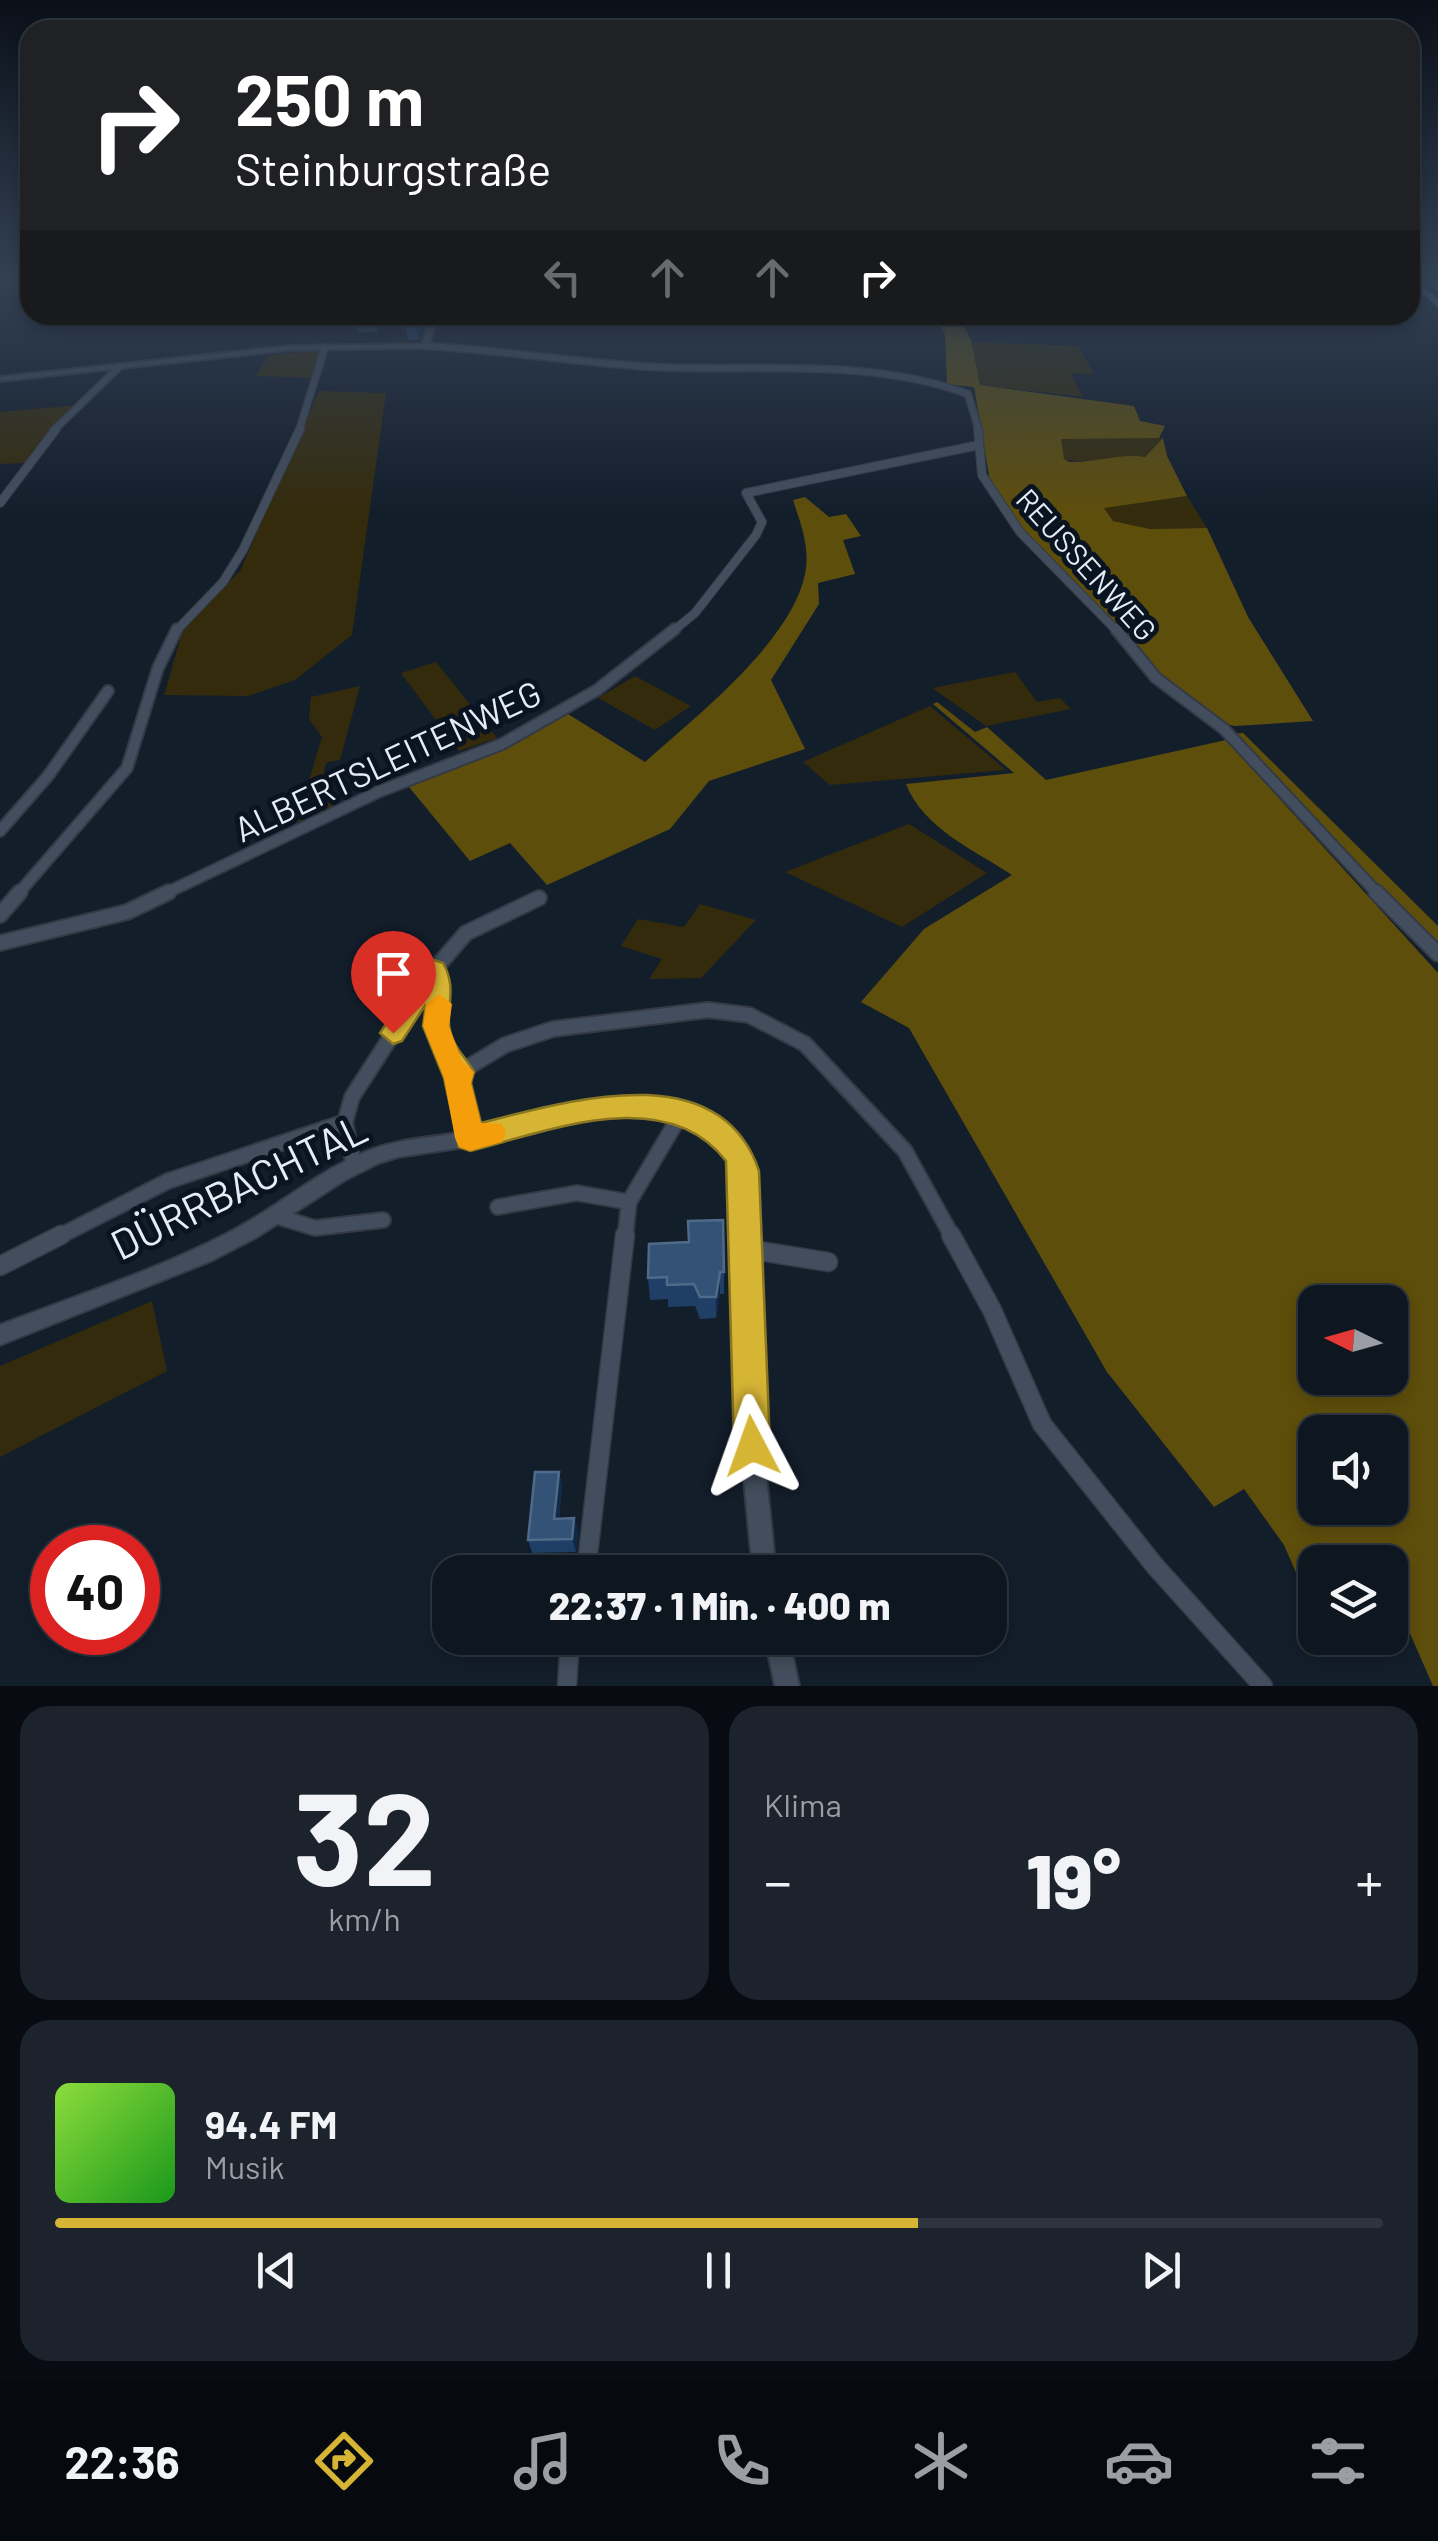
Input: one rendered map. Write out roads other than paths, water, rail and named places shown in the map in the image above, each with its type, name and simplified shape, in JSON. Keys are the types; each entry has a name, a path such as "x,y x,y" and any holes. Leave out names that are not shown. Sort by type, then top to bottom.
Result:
{"street":[{"path":"0,378 236,356"},
{"path":"0,915 128,768 141,741 170,639 230,572 288,458 316,389 323,356"},
{"name":"REUSSENWEG","path":"523,356 628,366 826,369 925,381 968,394 978,423 982,475 992,494 1042,556 1094,606 1156,678 1224,730 1338,854 1438,954"},
{"path":"0,502 47,437 119,367"},
{"name":"ALBERTSLEITENWEG","path":"0,943 52,934 127,912 378,792 502,744 597,690 694,613 740,556 762,522 746,493 810,484 890,462 979,445"},
{"path":"0,831 48,776 108,692"},
{"path":"354,1166 345,1122 352,1097 434,970 466,933 539,898"},
{"path":"434,970 441,990 436,1026 451,1069 460,1072"},
{"path":"470,1138 457,1083 460,1072 505,1046 553,1028 708,1010 749,1015 805,1044 905,1151 992,1310 1042,1424 1155,1566 1263,1686"},
{"name":"DÜRRBACHTAL","path":"0,1336 227,1244 279,1217 354,1166 378,1155 470,1138 564,1114 628,1106 681,1114 720,1130 739,1155 744,1171 748,1408 763,1555"},
{"path":"588,1555 629,1202 681,1114"},
{"path":"0,1266 168,1181 276,1149 345,1122"},
{"path":"498,1207 577,1193 629,1202"},
{"path":"279,1217 290,1226 305,1228 383,1220"},
{"path":"748,1249 828,1262"},
{"path":"566,1686 569,1655"},
{"path":"781,1655 787,1686"}]}
